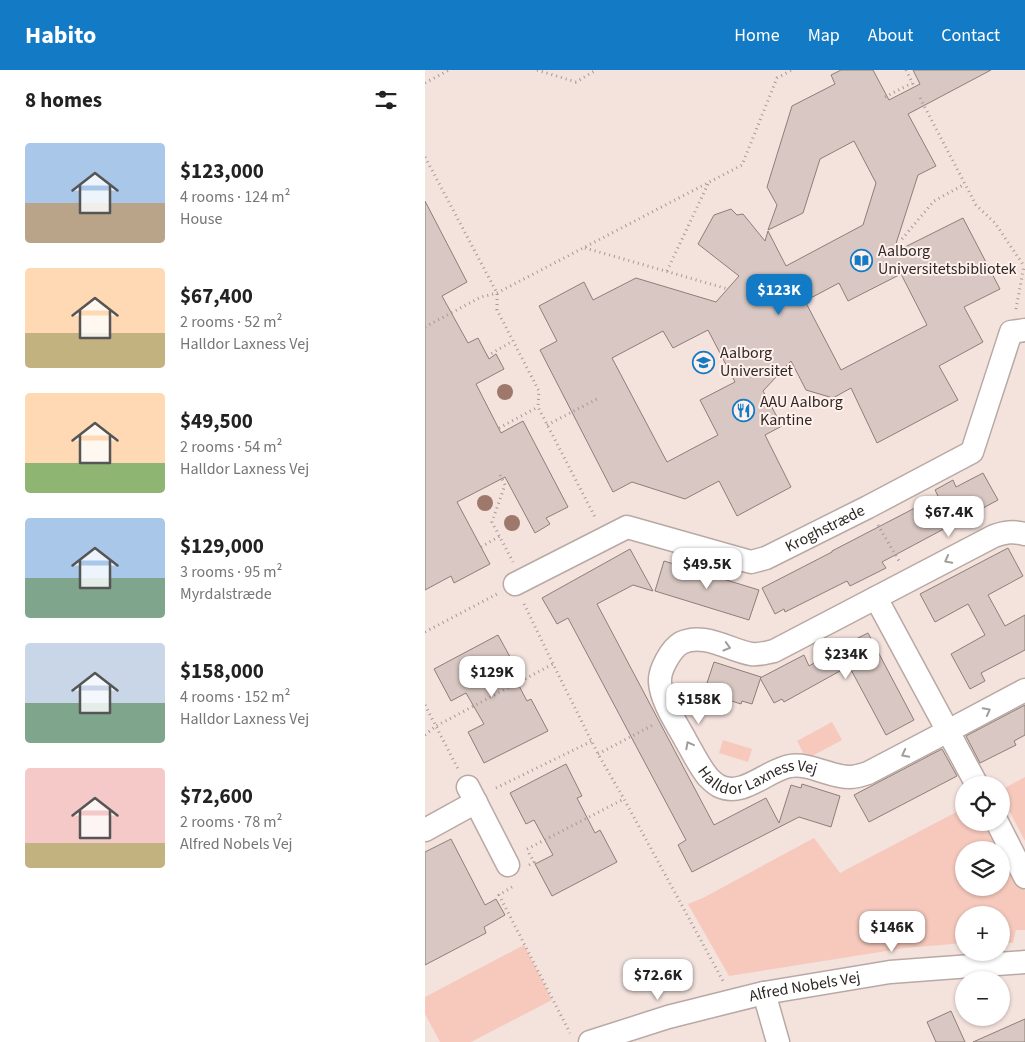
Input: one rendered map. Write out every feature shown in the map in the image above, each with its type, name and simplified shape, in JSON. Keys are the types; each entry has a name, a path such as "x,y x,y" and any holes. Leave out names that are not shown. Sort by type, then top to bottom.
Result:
{"street":[{"name":"Kroghstræde","path":"519,582 627,526 751,562 765,558 868,507 972,452 1018,331"},
{"name":"Halldor Laxness Vej","path":"1025,534 1007,532 994,536 774,651 751,654 704,640 695,639 688,641 675,647 671,652 660,678 661,690 672,715 701,767 707,776 719,786 727,789 736,789 753,784 773,772 789,766 807,766 840,776 859,776 1025,690"},
{"path":"876,598 972,776"},
{"path":"425,830 469,789 513,874"},
{"path":"1002,831 1025,877"},
{"name":"Alfred Nobels Vej","path":"580,1038 764,993 890,972 1025,962"},
{"path":"764,993 778,1042"}],"path":[{"path":"425,83 449,70"},
{"path":"537,70 576,82 596,70"},
{"path":"425,327 481,297 497,293 742,166 777,78 792,70"},
{"path":"885,97 913,84 906,70"},
{"path":"920,98 976,205 995,223 1025,266 1018,331"},
{"path":"425,157 497,293 497,310 539,391 537,407 606,538"},
{"path":"667,271 708,183"},
{"path":"902,239 934,201 965,184"},
{"path":"584,248 727,289"},
{"path":"487,356 513,342"},
{"path":"547,426 597,399"},
{"path":"499,428 537,407"},
{"path":"500,474 505,485 492,522 500,536 553,664 598,754 725,983 737,999"},
{"path":"868,507 910,580"},
{"path":"481,547 500,536"},
{"path":"425,632 519,582"},
{"path":"425,735 436,726 553,664"},
{"path":"425,705 469,789"},
{"path":"598,754 672,715"},
{"path":"496,788 592,740"},
{"path":"527,849 624,799"},
{"path":"513,874 499,895 580,1038"}],"shaded area":[{"path":"832,722 842,740 812,756 804,754 797,741"},
{"path":"723,740 752,749 748,762 719,753"},
{"path":"1025,777 1025,841 1010,812 1010,785"},
{"path":"955,813 955,831 993,831 999,841 955,841 955,896 1010,896 1010,863 1025,891 1025,930 1016,930 1013,943 1010,943 1010,906 955,906 955,944 905,948 729,976 688,904 703,898 814,838 840,873"},
{"path":"524,945 552,1000 471,1042 440,1042 425,1014 425,997"}],"building":[{"path":"841,70 873,70 889,100 920,84 913,70 991,70 908,114 936,166 918,175 893,253 963,218 1000,289 964,307 983,342 939,366 958,400 877,443 851,388 833,398 806,390 791,361 763,391 782,426 765,435 791,487 737,516 719,481 685,499 632,482 613,492 540,350 557,341 539,306 584,282 593,300 636,278 716,302 739,276 698,244 714,215 731,209 737,215 743,214 765,241 768,231 786,266 863,225 876,183 854,141 820,159 803,213 768,230 777,205 767,187 792,106 835,84 831,75","holes":["901,274 927,325 841,370 805,301 839,283 848,301","708,330 735,382 700,400 718,435 667,462 612,358 663,331 673,348"]},
{"path":"425,201 467,282 442,296 468,343 478,338 489,359 496,354 504,369 476,384 501,433 523,421 568,507 546,518 550,524 535,533 505,477 457,502 490,564 454,583 451,576 425,590"},
{"path":"983,473 998,500 882,562 886,568 850,586 847,581 785,612 784,609 775,614 762,588 938,496 935,490 953,480 956,487"},
{"path":"1008,548 1023,576 988,595 1005,626 1025,615 1025,650 981,673 985,681 970,689 951,654 985,635 968,604 935,622 920,594"},
{"path":"630,549 653,591 633,585 597,604 714,825 766,798 779,823 791,785 801,788 802,784 840,796 831,827 799,817 692,872 678,845 686,840 568,618 557,624 542,598"},
{"path":"664,561 759,590 749,620 655,591"},
{"path":"868,633 914,720 886,735 849,666 784,702 782,699 774,703 760,678 804,655 809,666"},
{"path":"498,635 515,666 510,669 527,701 531,699 548,731 484,763 468,732 484,724 466,693 451,701 434,669"},
{"path":"714,662 761,677 752,704 742,701 741,704 704,692"},
{"path":"1025,705 1025,735 1014,741 1016,745 980,763 966,736"},
{"path":"942,749 957,776 869,822 854,795"},
{"path":"566,764 582,796 577,798 595,833 600,830 617,862 552,896 535,864 553,855 534,820 526,824 510,793"},
{"path":"451,839 485,905 496,899 505,915 484,927 486,933 425,965 425,852"},
{"path":"951,1011 955,1020 955,1026 958,1026 965,1042 936,1042 927,1022"},
{"path":"1025,1019 1025,1042 973,1042 1010,1026"}],"place":[{"name":"Aalborg Universitetsbibliotek","path":"862,260"},
{"name":"Aalborg Universitet","path":"704,362"},
{"name":"AAU Aalborg Kantine","path":"744,411"}]}
